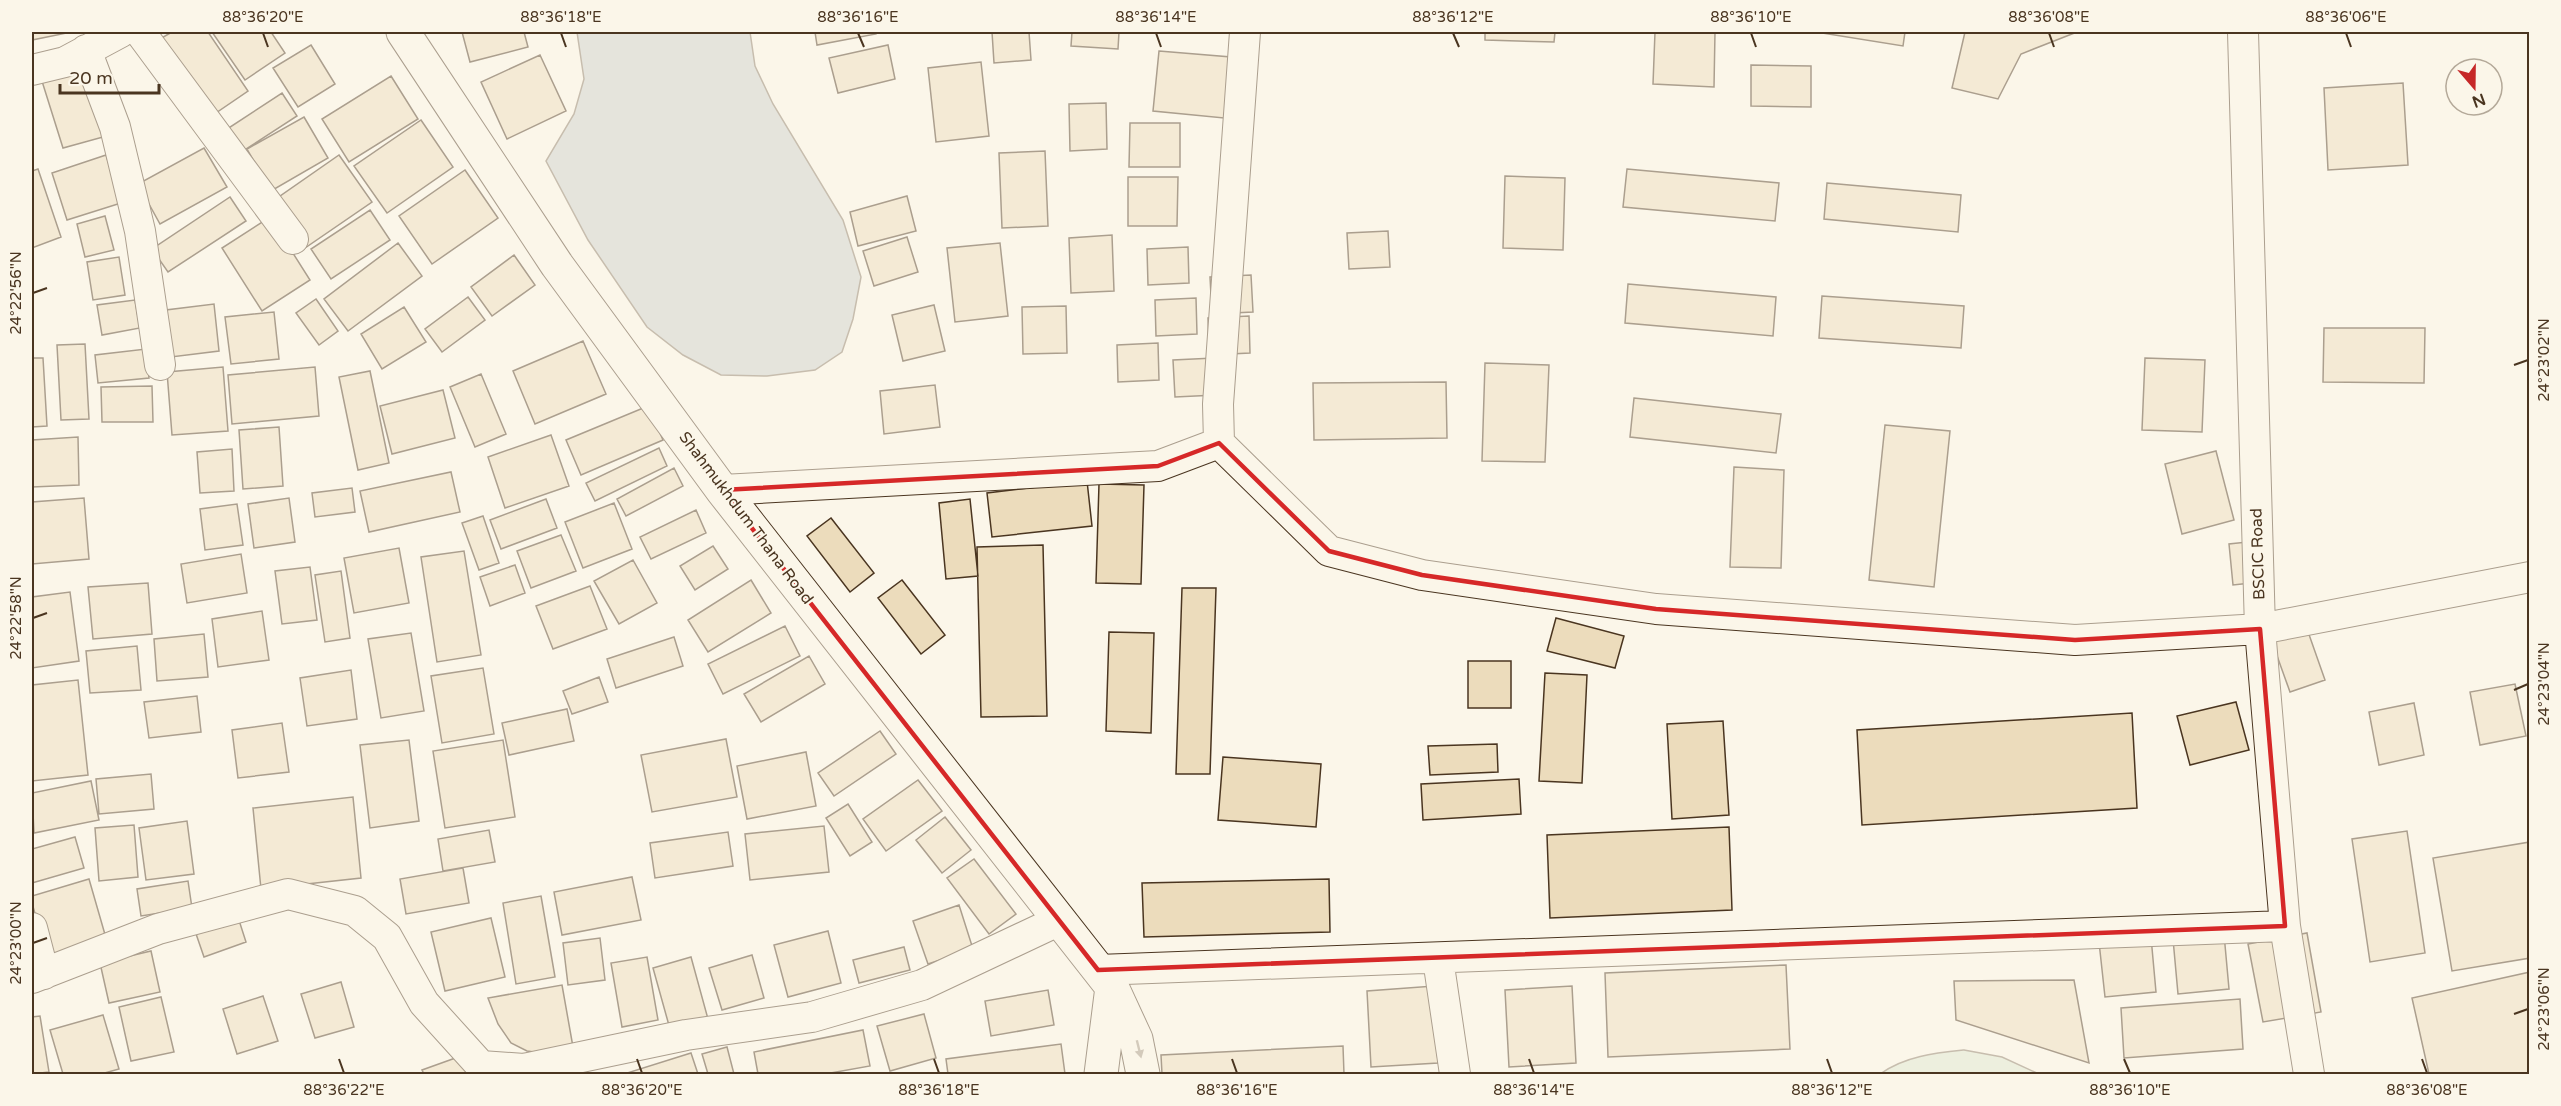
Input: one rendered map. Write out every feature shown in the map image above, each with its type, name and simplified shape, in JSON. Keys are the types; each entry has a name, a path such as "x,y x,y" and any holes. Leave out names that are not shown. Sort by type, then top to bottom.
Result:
{"main road":[{"name":"Shahmukhdum Thana Road","path":"403,32 557,265 722,490 1105,978 1136,1039 1143,1074"},
{"path":"1101,1074 1105,978"}],"street":[{"path":"32,70 65,62 122,32"},
{"path":"140,32 293,239"},
{"path":"1245,32 1218,404 1219,442 1329,551 1422,574 1656,609 2075,640 2260,629 2529,577"},
{"name":"BSCIC Road","path":"2243,32 2260,629 2285,926 2309,1074"},
{"path":"86,50 115,127 134,208 160,365"},
{"path":"722,490 1158,466 1219,442"},
{"path":"32,928 38,976 158,929 288,894 355,911 387,937 423,1004 481,1066 498,1071 615,1062 686,1035 812,1017 922,985 1060,920"},
{"path":"1105,978 1438,959 2285,926"},
{"path":"1438,959 1455,1074"}],"highlighted area":[{"path":"1219,443 1329,551 1422,575 1656,609 2075,640 2260,629 2285,926 1098,970 722,490 1158,466"}],"green space":[{"path":"1964,1050 2002,1057 2039,1074 1880,1074 1910,1059"}],"shaded area":[{"path":"577,32 750,32 755,66 773,104 843,220 861,277 853,319 842,352 815,370 767,376 721,375 683,355 647,327 588,240 546,161 574,114 584,79"}],"building":[{"path":"32,32 67,32 67,33 32,40"},
{"path":"172,32 208,32 248,91 210,117 158,40"},
{"path":"212,32 271,32 285,53 245,80"},
{"path":"462,32 524,32 528,47 470,62"},
{"path":"815,32 876,32 876,34 817,45"},
{"path":"992,32 1029,32 1031,60 994,63"},
{"path":"1072,32 1119,32 1118,49 1071,46"},
{"path":"1485,32 1555,32 1554,42 1485,40"},
{"path":"1655,32 1715,32 1714,87 1653,84"},
{"path":"1816,32 1905,32 1903,46"},
{"path":"1965,32 2077,32 2021,54 1998,99 1952,88"},
{"path":"311,45 335,84 298,107 273,68"},
{"path":"888,45 895,79 838,93 829,58"},
{"path":"1159,51 1231,57 1224,118 1153,111"},
{"path":"540,55 566,111 507,139 481,82"},
{"path":"981,62 989,136 936,142 928,68"},
{"path":"1751,65 1811,66 1811,107 1751,106"},
{"path":"82,66 103,137 63,148 41,78"},
{"path":"391,76 418,119 349,162 322,119"},
{"path":"2403,83 2408,165 2328,170 2324,88"},
{"path":"282,93 297,116 237,155 221,133"},
{"path":"1106,103 1107,149 1070,151 1069,104"},
{"path":"304,117 328,158 271,191 247,149"},
{"path":"421,120 453,167 387,213 354,166"},
{"path":"1130,123 1180,123 1180,167 1129,167"},
{"path":"204,148 227,187 160,224 138,184"},
{"path":"1045,151 1048,226 1002,228 999,153"},
{"path":"106,155 121,203 67,220 52,173"},
{"path":"339,155 372,202 305,248 273,201"},
{"path":"38,169 61,237 32,248 32,171"},
{"path":"1627,169 1779,183 1775,221 1623,207"},
{"path":"465,170 498,218 432,264 399,216"},
{"path":"1505,176 1565,178 1563,250 1503,248"},
{"path":"1128,177 1178,177 1177,226 1128,226"},
{"path":"1827,183 1961,195 1958,232 1824,219"},
{"path":"907,196 916,231 858,246 850,212"},
{"path":"230,197 246,221 168,272 152,249"},
{"path":"370,210 390,240 331,279 311,249"},
{"path":"105,216 114,250 85,257 77,224"},
{"path":"270,217 310,280 262,311 222,248"},
{"path":"1388,231 1390,267 1349,269 1347,233"},
{"path":"1112,235 1114,291 1071,293 1069,238"},
{"path":"907,237 918,272 874,286 863,251"},
{"path":"398,243 422,276 348,331 324,299"},
{"path":"1000,243 1008,316 955,322 947,248"},
{"path":"1188,247 1189,283 1148,285 1147,249"},
{"path":"514,255 535,285 492,316 471,287"},
{"path":"119,257 125,295 93,300 87,262"},
{"path":"1251,275 1253,312 1212,314 1210,277"},
{"path":"1628,284 1776,297 1773,336 1625,323"},
{"path":"1822,296 1964,306 1961,348 1819,338"},
{"path":"468,297 485,320 442,352 425,329"},
{"path":"1196,298 1197,334 1156,336 1155,300"},
{"path":"316,299 338,331 319,345 296,313"},
{"path":"135,300 140,328 102,335 97,305"},
{"path":"214,304 219,351 171,357 166,310"},
{"path":"934,305 945,351 903,361 892,315"},
{"path":"1066,306 1067,353 1023,354 1022,307"},
{"path":"404,307 426,342 382,369 361,334"},
{"path":"274,312 279,359 231,364 225,317"},
{"path":"1249,316 1250,353 1209,355 1208,318"},
{"path":"2324,328 2425,328 2424,383 2323,382"},
{"path":"583,341 606,394 535,424 513,371"},
{"path":"1158,343 1159,380 1118,382 1117,345"},
{"path":"85,344 89,419 61,420 57,345"},
{"path":"146,349 149,378 98,383 95,355"},
{"path":"32,358 43,358 47,426 32,427"},
{"path":"1214,358 1216,395 1175,397 1173,360"},
{"path":"2145,358 2205,360 2202,432 2142,430"},
{"path":"1485,363 1549,365 1545,462 1482,461"},
{"path":"223,367 228,431 172,435 167,372"},
{"path":"315,367 319,416 232,424 228,375"},
{"path":"370,371 389,463 358,470 339,377"},
{"path":"481,374 506,434 475,447 450,387"},
{"path":"1446,382 1447,438 1314,440 1313,383"},
{"path":"935,385 940,427 884,434 880,391"},
{"path":"152,386 153,422 102,422 101,387"},
{"path":"443,390 455,438 392,454 380,406"},
{"path":"1634,398 1781,414 1776,453 1630,437"},
{"path":"648,406 663,440 581,475 566,440"},
{"path":"1885,425 1950,431 1934,587 1869,580"},
{"path":"279,427 283,486 243,489 239,430"},
{"path":"551,435 569,486 505,508 488,457"},
{"path":"78,437 79,485 32,487 32,440"},
{"path":"659,448 667,466 595,501 586,483"},
{"path":"232,449 234,491 200,493 197,452"},
{"path":"2216,451 2234,520 2182,534 2165,464"},
{"path":"1734,467 1784,470 1781,568 1730,567"},
{"path":"674,468 683,486 626,516 617,499"},
{"path":"451,472 460,512 369,532 360,491"},
{"path":"1087,481 1092,526 992,537 987,493"},
{"path":"1099,484 1144,485 1141,584 1096,583"},
{"path":"352,488 355,512 315,517 312,493"},
{"path":"84,498 89,559 32,564 32,502"},
{"path":"289,498 295,542 254,548 248,504"},
{"path":"546,499 557,528 501,549 490,520"},
{"path":"970,499 978,576 946,579 939,503"},
{"path":"614,503 632,549 583,568 565,522"},
{"path":"237,504 243,545 205,550 200,509"},
{"path":"696,510 706,533 651,559 640,537"},
{"path":"483,516 499,563 479,570 462,523"},
{"path":"831,518 874,573 850,592 807,536"},
{"path":"561,535 576,571 531,588 517,551"},
{"path":"2247,542 2251,583 2233,585 2229,544"},
{"path":"1043,545 1047,716 981,717 977,547"},
{"path":"713,546 728,569 695,590 680,566"},
{"path":"399,548 409,603 354,613 344,558"},
{"path":"464,551 481,655 437,662 421,557"},
{"path":"241,554 247,593 187,603 181,564"},
{"path":"633,560 657,603 619,624 594,581"},
{"path":"515,565 525,593 490,606 480,577"},
{"path":"310,567 317,620 282,624 275,571"},
{"path":"341,571 350,638 325,642 315,575"},
{"path":"751,580 771,613 708,652 688,620"},
{"path":"902,580 945,635 921,654 878,598"},
{"path":"148,583 152,634 93,639 88,587"},
{"path":"590,586 607,629 553,649 536,606"},
{"path":"1182,588 1216,588 1210,774 1176,774"},
{"path":"70,592 79,661 32,668 32,597"},
{"path":"262,611 269,660 218,667 212,619"},
{"path":"1556,618 1624,636 1615,668 1547,651"},
{"path":"785,626 800,656 723,694 708,664"},
{"path":"2306,626 2325,680 2290,692 2271,639"},
{"path":"1109,632 1154,633 1151,733 1106,731"},
{"path":"411,633 424,711 381,718 368,639"},
{"path":"204,634 208,677 157,681 154,639"},
{"path":"674,637 683,666 616,688 607,659"},
{"path":"137,646 141,690 90,693 86,651"},
{"path":"809,656 825,684 761,722 744,694"},
{"path":"1468,661 1511,661 1511,708 1468,708"},
{"path":"483,668 494,734 442,743 431,676"},
{"path":"351,670 357,719 307,726 300,678"},
{"path":"1545,673 1587,675 1582,783 1539,781"},
{"path":"599,677 608,702 572,714 563,691"},
{"path":"78,680 88,775 32,781 32,685"},
{"path":"2515,684 2526,736 2480,745 2470,692"},
{"path":"197,696 201,732 149,738 144,702"},
{"path":"2236,702 2249,750 2190,765 2177,716"},
{"path":"2414,703 2424,755 2379,765 2369,712"},
{"path":"567,709 574,741 509,755 502,723"},
{"path":"2132,713 2137,808 1862,825 1857,730"},
{"path":"1723,721 1729,815 1672,819 1667,724"},
{"path":"282,723 289,772 238,778 232,730"},
{"path":"880,731 896,754 834,796 818,773"},
{"path":"726,739 737,797 652,812 641,755"},
{"path":"409,740 419,821 370,828 360,745"},
{"path":"503,740 515,817 445,828 433,751"},
{"path":"1497,744 1498,772 1430,775 1428,746"},
{"path":"806,752 816,806 747,819 737,766"},
{"path":"1223,757 1321,764 1316,827 1218,820"},
{"path":"151,774 154,809 99,814 96,779"},
{"path":"1519,779 1521,814 1423,820 1421,784"},
{"path":"918,780 942,811 886,851 863,819"},
{"path":"91,781 99,820 34,833 32,793"},
{"path":"353,797 361,878 261,889 253,808"},
{"path":"848,804 872,842 850,856 826,818"},
{"path":"945,817 971,850 942,873 916,840"},
{"path":"187,821 194,874 146,880 139,828"},
{"path":"134,825 138,877 99,881 95,828"},
{"path":"824,826 829,872 750,880 745,834"},
{"path":"1729,827 1732,910 1550,918 1547,835"},
{"path":"489,830 495,862 443,871 438,839"},
{"path":"2407,831 2425,953 2370,962 2352,839"},
{"path":"728,832 733,866 655,878 650,843"},
{"path":"75,837 84,868 32,883 32,849"},
{"path":"2530,842 2530,958 2452,971 2433,858"},
{"path":"974,859 1016,914 989,934 947,878"},
{"path":"463,868 469,903 406,914 400,879"},
{"path":"632,877 641,920 562,935 554,892"},
{"path":"89,879 106,938 47,956 32,896"},
{"path":"1329,879 1330,932 1144,937 1142,883"},
{"path":"188,881 192,908 141,916 137,889"},
{"path":"541,896 555,977 516,984 503,903"},
{"path":"959,905 973,949 928,964 913,921"},
{"path":"237,914 246,942 204,957 194,928"},
{"path":"491,918 505,977 445,991 431,932"},
{"path":"828,931 841,983 788,997 774,945"},
{"path":"2307,933 2321,1012 2263,1022 2248,944"},
{"path":"2224,934 2229,989 2178,994 2173,939"},
{"path":"2151,937 2156,992 2105,997 2099,942"},
{"path":"600,938 605,980 568,985 563,943"},
{"path":"904,947 910,970 859,983 853,960"},
{"path":"151,951 160,992 109,1003 100,963"},
{"path":"752,955 764,998 722,1010 709,968"},
{"path":"647,957 658,1020 622,1027 611,963"},
{"path":"691,957 708,1019 670,1029 653,968"},
{"path":"1786,965 1790,1049 1608,1057 1605,973"},
{"path":"2530,972 2530,1074 2429,1074 2412,998"},
{"path":"2074,980 2089,1063 1956,1020 1954,981"},
{"path":"341,982 354,1027 315,1038 301,994"},
{"path":"562,985 573,1047 542,1053 527,1051 511,1043 498,1024 488,998"},
{"path":"1434,986 1438,1063 1371,1067 1367,991"},
{"path":"1572,986 1576,1063 1509,1067 1505,990"},
{"path":"1048,990 1054,1025 991,1036 985,1001"},
{"path":"263,996 278,1041 237,1054 223,1009"},
{"path":"161,997 174,1052 131,1061 119,1007"},
{"path":"2240,999 2243,1049 2124,1058 2121,1008"},
{"path":"924,1014 936,1058 890,1071 877,1026"},
{"path":"103,1015 119,1069 101,1074 63,1074 50,1030"},
{"path":"40,1016 49,1072 32,1074 32,1017"},
{"path":"863,1030 870,1066 825,1074 758,1074 754,1052"},
{"path":"1061,1044 1065,1074 948,1074 946,1059"},
{"path":"1343,1046 1344,1074 1162,1074 1161,1055"},
{"path":"727,1047 734,1074 708,1074 702,1054"},
{"path":"691,1053 698,1074 627,1073"},
{"path":"461,1056 468,1074 424,1074 422,1070"}]}
